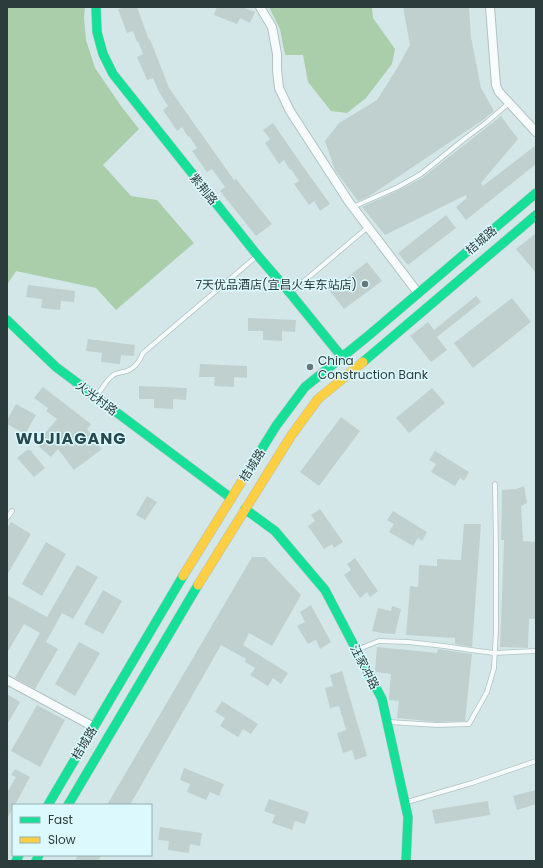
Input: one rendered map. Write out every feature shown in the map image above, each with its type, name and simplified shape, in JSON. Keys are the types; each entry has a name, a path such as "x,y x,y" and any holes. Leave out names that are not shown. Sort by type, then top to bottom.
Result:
{"main road":[{"name":"紫荆路","path":"96,7 97,32 103,54 113,74 258,256 342,357"},
{"name":"桔城路","path":"49,804 178,584 276,426 305,387 368,336 536,193"},
{"name":"桔城路","path":"69,804 193,593 291,436 318,399 380,350 536,215"},
{"name":"火光村路","path":"7,320 56,367 231,498"},
{"name":"汪家冲路","path":"246,509 275,531 325,590 382,699 408,817 406,861"}],"street":[{"path":"260,7 272,27 277,54 279,88 290,110 353,207 418,293"},
{"path":"490,7 496,85 499,92 536,132"},
{"path":"7,680 94,727"}],"lane":[{"path":"353,207 398,187 421,174 509,103"},
{"path":"290,293 368,227"},
{"path":"96,397 111,376 124,372 137,365 143,353 258,256"},
{"path":"386,722 438,725 468,724 487,692 494,668 496,629 495,484"},
{"path":"7,518 12,511"},
{"path":"356,650 379,641 408,642 494,653 536,651"},
{"path":"404,803 472,783 536,761"}],"green space":[{"path":"7,7 85,7 84,18 86,40 95,68 139,129 103,165 131,196 157,200 194,243 116,310 96,288 16,271 7,285"},
{"path":"269,7 372,7 373,18 395,49 392,64 366,98 347,113 331,111 308,82 303,55 285,55 280,29"}],"building":[{"path":"125,7 137,7 169,88 234,180 236,179 272,224 256,236 220,191 225,187 212,169 207,172 192,151 197,148 189,136 188,137 182,127 177,131 163,110 168,106 159,92 153,78 147,80 137,57 143,54 138,41 137,42 133,31 127,33 118,9"},
{"path":"217,7 242,7 255,12 250,23 240,18 237,24 214,15"},
{"path":"403,7 469,7 471,37 481,88 494,111 483,120 368,197 358,201 335,170 325,141 339,123 377,100 396,70 410,45"},
{"path":"501,116 518,139 481,183 483,186 536,145 536,164 466,220 456,207 467,198 466,195 385,235 362,207 422,178"},
{"path":"273,123 330,204 320,211 314,201 309,205 294,184 299,181 291,169 290,170 284,160 279,164 265,143 270,139 263,130"},
{"path":"446,215 456,228 408,265 398,253"},
{"path":"536,233 536,273 516,249"},
{"path":"367,262 382,281 344,309 330,291"},
{"path":"28,285 75,291 74,302 61,301 60,310 41,308 42,299 26,297"},
{"path":"476,296 481,302 437,337 447,350 431,362 410,336 428,322 434,330"},
{"path":"512,298 531,322 473,368 454,343"},
{"path":"248,318 296,320 295,332 282,331 282,341 263,340 263,331 248,331"},
{"path":"88,339 135,345 134,356 121,355 120,364 101,362 102,353 86,351"},
{"path":"200,364 247,366 247,378 234,377 234,387 214,386 215,377 199,377"},
{"path":"139,386 187,388 186,400 173,399 173,409 154,408 154,399 139,399"},
{"path":"43,387 91,424 87,429 102,449 74,470 58,449 51,457 36,444 57,419 46,411 48,408 34,398"},
{"path":"432,388 445,403 409,433 396,418"},
{"path":"16,404 36,415 25,434 7,424 7,420"},
{"path":"341,417 360,431 319,486 300,472"},
{"path":"27,450 30,450 45,468 34,477 17,458"},
{"path":"435,451 469,472 464,481 460,478 455,486 431,472 436,464 429,460"},
{"path":"524,486 527,503 521,506 523,541 536,542 536,619 529,619 528,648 500,647 504,540 501,540 502,490 516,489"},
{"path":"147,496 157,502 145,520 136,515"},
{"path":"320,509 343,542 334,548 332,544 324,549 308,526 315,521 311,515"},
{"path":"393,511 427,532 422,541 418,538 413,546 389,532 394,524 387,520"},
{"path":"11,522 31,534 7,575 7,528"},
{"path":"464,524 481,524 472,647 455,644 455,638 406,635 410,586 418,587 419,565 437,566 437,559 461,560"},
{"path":"46,542 66,554 42,596 22,584"},
{"path":"252,557 265,557 301,595 272,646 249,633 243,645 288,673 281,684 273,678 268,686 250,675 255,668 245,662 246,659 221,645 131,804 108,804"},
{"path":"355,558 378,591 370,597 367,592 360,598 344,575 351,570 347,564"},
{"path":"77,565 98,577 73,619 62,613 46,642 58,649 35,689 15,678 40,633 24,624 7,653 7,595 47,617"},
{"path":"103,590 122,601 103,634 84,624"},
{"path":"311,605 331,642 320,649 316,640 308,644 297,626 305,622 300,612"},
{"path":"392,606 401,609 395,634 372,631 378,608 391,611"},
{"path":"79,642 100,653 75,696 55,684"},
{"path":"377,647 437,653 438,649 472,654 465,721 437,722 397,718 399,701 389,700 391,674 375,671"},
{"path":"342,671 367,756 355,760 352,750 343,753 337,733 346,730 343,719 339,706 330,708 325,688 333,686 330,675"},
{"path":"7,694 20,702 7,725"},
{"path":"222,701 258,724 251,734 243,729 238,737 220,726 225,718 215,712"},
{"path":"37,705 65,720 40,767 11,751"},
{"path":"184,768 224,784 219,796 210,792 206,800 187,792 190,784 180,780"},
{"path":"15,769 30,777 16,804 12,804 12,810 7,819 7,793 16,777 11,775"},
{"path":"536,790 536,804 517,810 513,796"},
{"path":"269,799 309,812 305,824 295,821 292,830 272,823 275,815 264,811"},
{"path":"488,801 490,815 435,824 432,810"},
{"path":"160,827 202,833 200,846 190,844 189,853 168,850 169,841 158,840"},
{"path":"78,856 101,856 98,861 75,861"}],"traffic: fast":[{"path":"96,7 97,32 103,54 113,74 258,256 342,357"},
{"path":"255,460 276,426 305,387 368,336 536,193"},
{"path":"363,362 536,215"},
{"path":"7,320 56,367 231,498"},
{"path":"245,509 275,531 325,590 382,699 408,817 406,861"},
{"path":"49,804 183,576"},
{"path":"69,804 198,585"},
{"path":"16,861 18,856"},
{"path":"36,861 38,856"}],"traffic: slow":[{"path":"198,585 291,436 318,399 363,362"},
{"path":"183,576 255,460"}],"place":[{"name":"7天优品酒店(宜昌火车东站店)","path":"365,284"},
{"name":"China Construction Bank","path":"310,367"}],"district":[{"name":"WUJIAGANG","path":"71,438"}]}
